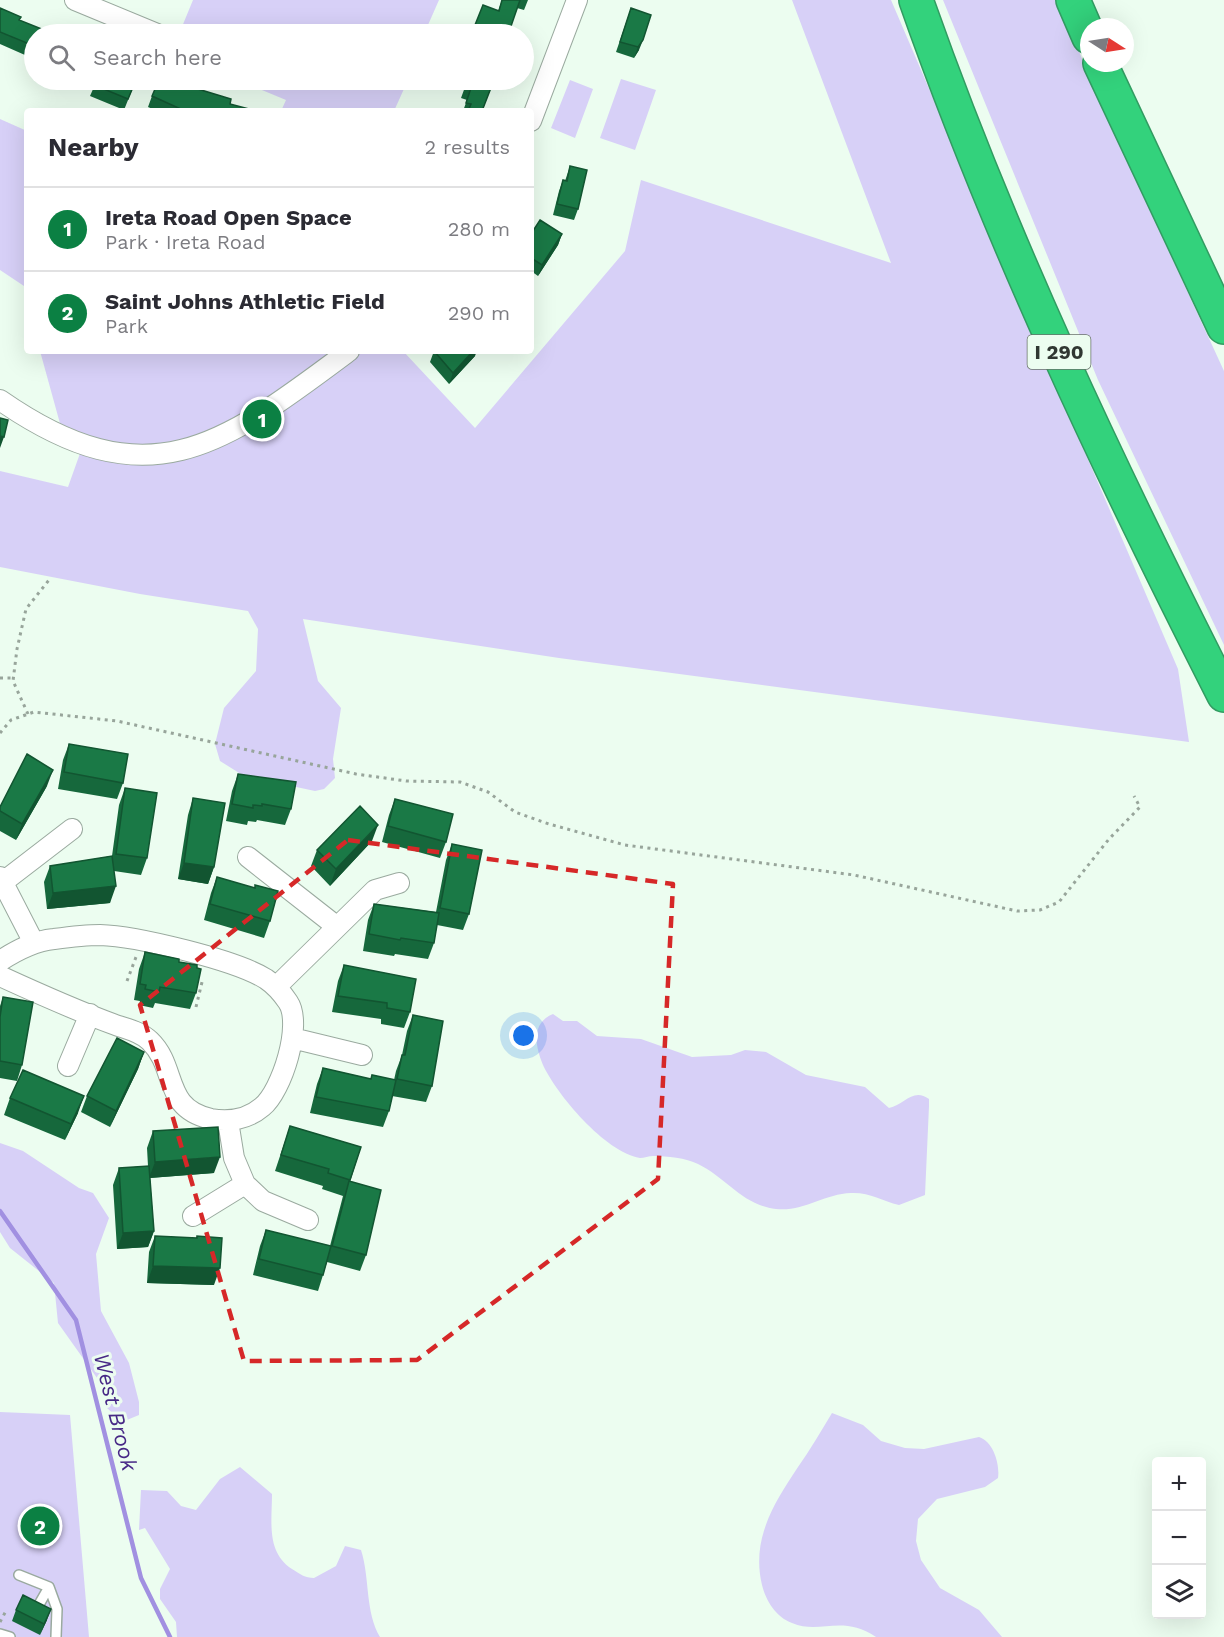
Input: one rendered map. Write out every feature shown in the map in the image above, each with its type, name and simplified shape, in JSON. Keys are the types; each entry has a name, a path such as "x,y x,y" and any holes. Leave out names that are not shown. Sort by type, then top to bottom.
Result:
{"highway":[{"name":"I 290","path":"916,0 1003,224 1074,386 1160,570 1224,695"},
{"path":"1074,0 1081,18"},
{"path":"1104,72 1187,254 1224,327"}],"street":[{"path":"75,0 133,24"},
{"path":"534,113 577,0"},
{"path":"0,400 34,424 76,442 118,453 160,456 228,435 345,354"},
{"path":"34,943 2,880 72,829"},
{"path":"248,857 336,926"},
{"path":"276,987 375,890 399,884"},
{"path":"0,961 34,943 82,936 129,938 248,970 276,987 290,1005 292,1038 287,1060 270,1098 253,1113 228,1121 192,1112 180,1102 164,1061 144,1036 0,976"},
{"path":"68,1066 90,1014"},
{"path":"292,1038 362,1055"},
{"path":"228,1121 234,1158 245,1184 263,1201 308,1220"},
{"path":"193,1216 245,1184"}],"lane":[{"path":"19,1575 49,1587 57,1609 56,1637"},
{"path":"37,1608 49,1587"},
{"path":"0,1634 10,1637"}],"path":[{"path":"28,714 14,678 17,649 26,609 50,580"},
{"path":"0,678 14,678"},
{"path":"0,733 11,720 34,712 117,721 356,774 406,781 460,782 488,792 515,812 549,825 625,845 854,875 1017,911 1040,910 1059,902 1109,839 1140,807 1134,796"},
{"path":"128,981 137,949"},
{"path":"196,1006 205,967"},
{"path":"190,978 203,978"},
{"path":"0,1622 7,1609"}],"highlighted area":[{"path":"348,840 673,884 658,1179 417,1360 244,1361 140,1005"}],"shaded area":[{"path":"193,0 439,0 428,24 183,24"},
{"path":"792,0 891,0 1178,669 1189,742 559,658 303,619 318,681 341,708 333,759 335,778 324,789 315,791 244,776 220,761 215,744 224,708 256,671 258,629 248,611 140,594 0,567 0,471 68,487 83,445 64,438 41,354 406,354 475,428 625,251 641,180 891,263"},
{"path":"943,0 1058,0 1080,54 1080,72 1087,72 1224,371 1224,645 1098,380"},
{"path":"621,79 656,90 635,150 600,138"},
{"path":"570,80 593,89 575,138 551,128"},
{"path":"262,90 403,90 395,108 282,108 286,100"},
{"path":"0,119 24,130 24,286 0,270"},
{"path":"553,1014 563,1021 577,1021 597,1036 641,1039 692,1057 731,1055 745,1050 766,1052 806,1075 865,1087 889,1108 913,1096 923,1096 929,1099 925,1195 899,1205 870,1195 851,1193 832,1196 795,1208 776,1209 744,1197 708,1170 693,1162 664,1156 640,1158 626,1154 598,1134 584,1120 559,1091 543,1065 537,1043 538,1029 546,1018"},
{"path":"0,1143 23,1151 79,1188 93,1193 109,1218 96,1254 101,1311 129,1363 139,1402 139,1415 122,1422 107,1408 102,1385 58,1323 54,1283 10,1248 0,1232"},
{"path":"0,1412 70,1415 89,1637 0,1637"},
{"path":"832,1413 863,1425 881,1441 905,1448 924,1449 979,1437 989,1444 997,1461 998,1478 985,1487 937,1499 918,1519 916,1541 921,1560 940,1588 979,1610 1002,1637 876,1637 864,1630 852,1627 802,1626 781,1617 772,1608 762,1585 759,1568 762,1537 773,1508"},
{"path":"240,1467 272,1494 271,1526 274,1545 284,1562 292,1569 314,1578 336,1566 345,1546 361,1550 372,1617 380,1637 177,1637 176,1622 160,1599 160,1589 170,1569 145,1528 139,1530 141,1490 167,1491 181,1506 196,1510 220,1479"}],"building":[{"path":"502,0 520,0 512,24 475,24 483,5 499,11"},
{"path":"0,8 21,17 19,20 29,24 24,24 24,42 0,32"},
{"path":"631,8 651,15 643,40 638,47 620,42"},
{"path":"106,90 132,90 128,99"},
{"path":"155,90 201,90 231,99 230,104 245,108 178,108 152,96"},
{"path":"470,90 490,90 483,108 469,108 471,104 466,103"},
{"path":"570,166 587,170 578,209 557,204 563,180 567,181"},
{"path":"540,220 562,234 542,265 534,260 534,229"},
{"path":"437,354 470,354 453,373"},
{"path":"0,418 8,420 4,437 0,436"},
{"path":"69,744 128,754 123,783 64,772"},
{"path":"27,754 53,770 22,824 0,811 0,807"},
{"path":"238,774 296,782 291,809 262,804 262,806 253,805 253,808 232,804"},
{"path":"125,788 157,793 147,858 116,854"},
{"path":"193,798 225,803 214,867 184,863"},
{"path":"395,799 453,814 446,842 388,826"},
{"path":"360,806 378,825 336,869 317,850"},
{"path":"452,844 482,850 469,914 440,908"},
{"path":"112,856 116,886 53,893 50,866"},
{"path":"217,877 255,888 255,885 278,891 270,921 210,904"},
{"path":"374,904 439,913 434,943 369,934"},
{"path":"145,952 197,965 197,968 201,969 196,993 160,987 159,992 145,989 146,985 140,984"},
{"path":"344,965 416,979 410,1012 387,1008 387,1003 338,996"},
{"path":"3,997 33,1002 22,1065 0,1061 0,1017"},
{"path":"413,1015 443,1021 432,1086 397,1079 402,1055 405,1055"},
{"path":"117,1038 144,1052 116,1111 87,1096"},
{"path":"323,1068 371,1079 372,1075 396,1080 389,1111 316,1097"},
{"path":"23,1070 84,1096 71,1124 10,1098"},
{"path":"290,1126 361,1147 350,1180 328,1173 329,1169 281,1155"},
{"path":"218,1127 220,1157 155,1162 153,1131"},
{"path":"149,1166 154,1231 123,1233 119,1168"},
{"path":"349,1181 381,1190 366,1255 332,1246"},
{"path":"266,1230 331,1246 323,1275 259,1259"},
{"path":"155,1236 222,1238 220,1268 153,1266"},
{"path":"23,1595 51,1609 44,1624 16,1610"}],"waterway":[{"name":"West Brook","path":"0,1211 76,1320 141,1578 170,1637"}],"place":[{"name":"Ireta Road Open Space","path":"262,419"},
{"name":"Saint Johns Athletic Field","path":"40,1526"}]}
